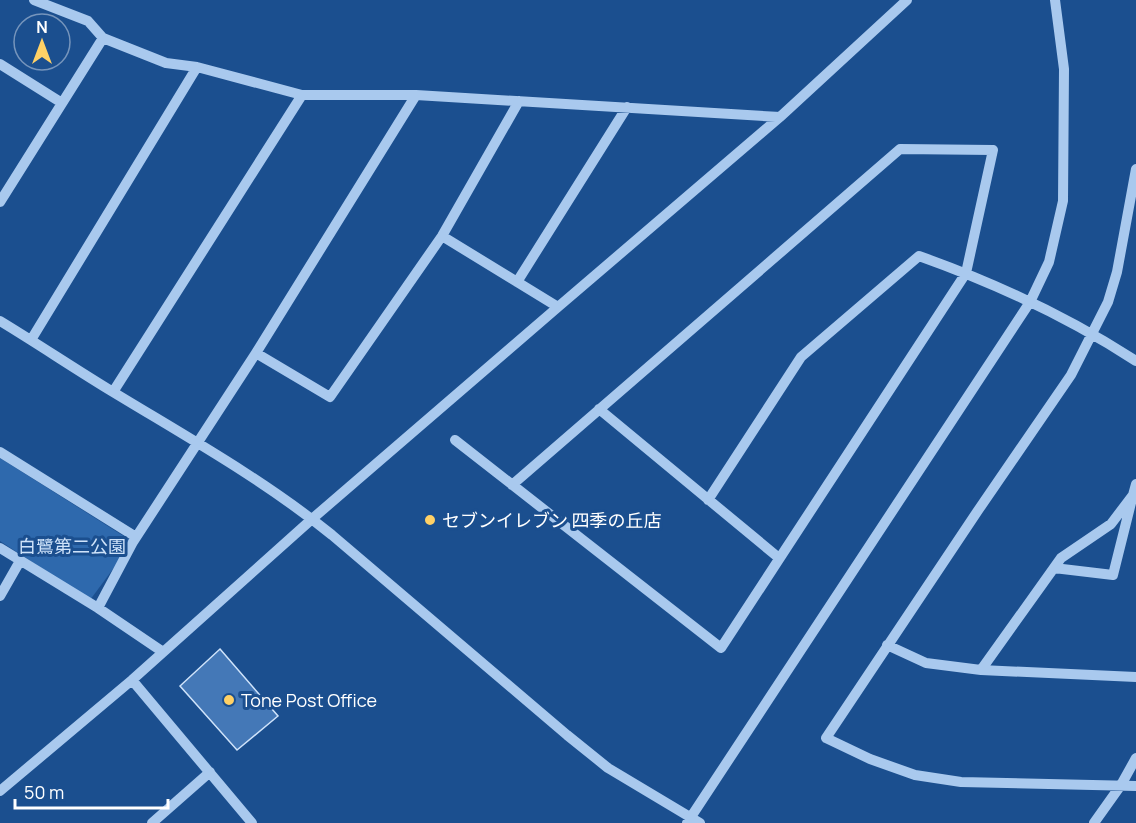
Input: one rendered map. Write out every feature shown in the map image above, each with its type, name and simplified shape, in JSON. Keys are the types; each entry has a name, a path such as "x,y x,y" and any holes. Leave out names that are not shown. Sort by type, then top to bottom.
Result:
{"street":[{"path":"34,0 88,21 103,38 166,63 197,67 302,95 416,95 780,117"},
{"path":"0,791 132,680 312,519 780,117 907,0"},
{"path":"0,321 112,392 198,442 292,504 575,742 608,768 692,822 1030,302 1049,262 1064,201 1064,69 1055,0"},
{"path":"2,195 103,38"},
{"path":"0,64 62,103"},
{"path":"31,340 197,67"},
{"path":"112,392 302,95"},
{"path":"98,608 136,537 256,353 416,95"},
{"path":"256,353 330,397 442,236 519,101"},
{"path":"517,282 627,106"},
{"path":"455,440 512,485 720,648 966,273 993,150 900,149 512,485"},
{"path":"1136,169 1117,272 1108,302 1071,375 826,738 870,759 915,775 961,782 1136,786"},
{"path":"442,236 558,307"},
{"path":"708,500 801,357 919,256 966,273 1030,302 1093,333 1136,361"},
{"path":"599,409 779,558"},
{"path":"0,452 136,537"},
{"path":"1054,568 1113,575 1136,484"},
{"path":"981,670 1061,558 1112,524 1133,495"},
{"path":"0,548 98,608 163,652"},
{"path":"0,596 20,561"},
{"path":"887,645 926,663 981,670 1136,677"},
{"path":"132,680 252,823"},
{"path":"1095,823 1136,758"},
{"path":"152,823 210,772"}],"green space":[{"name":"白鷺第二公園","path":"0,458 133,542 90,600 0,541"}],"building":[{"path":"220,649 278,716 237,750 180,686"}],"place":[{"name":"セブンイレブン 四季の丘店","path":"430,520"},
{"name":"Tone Post Office","path":"229,700"}]}
